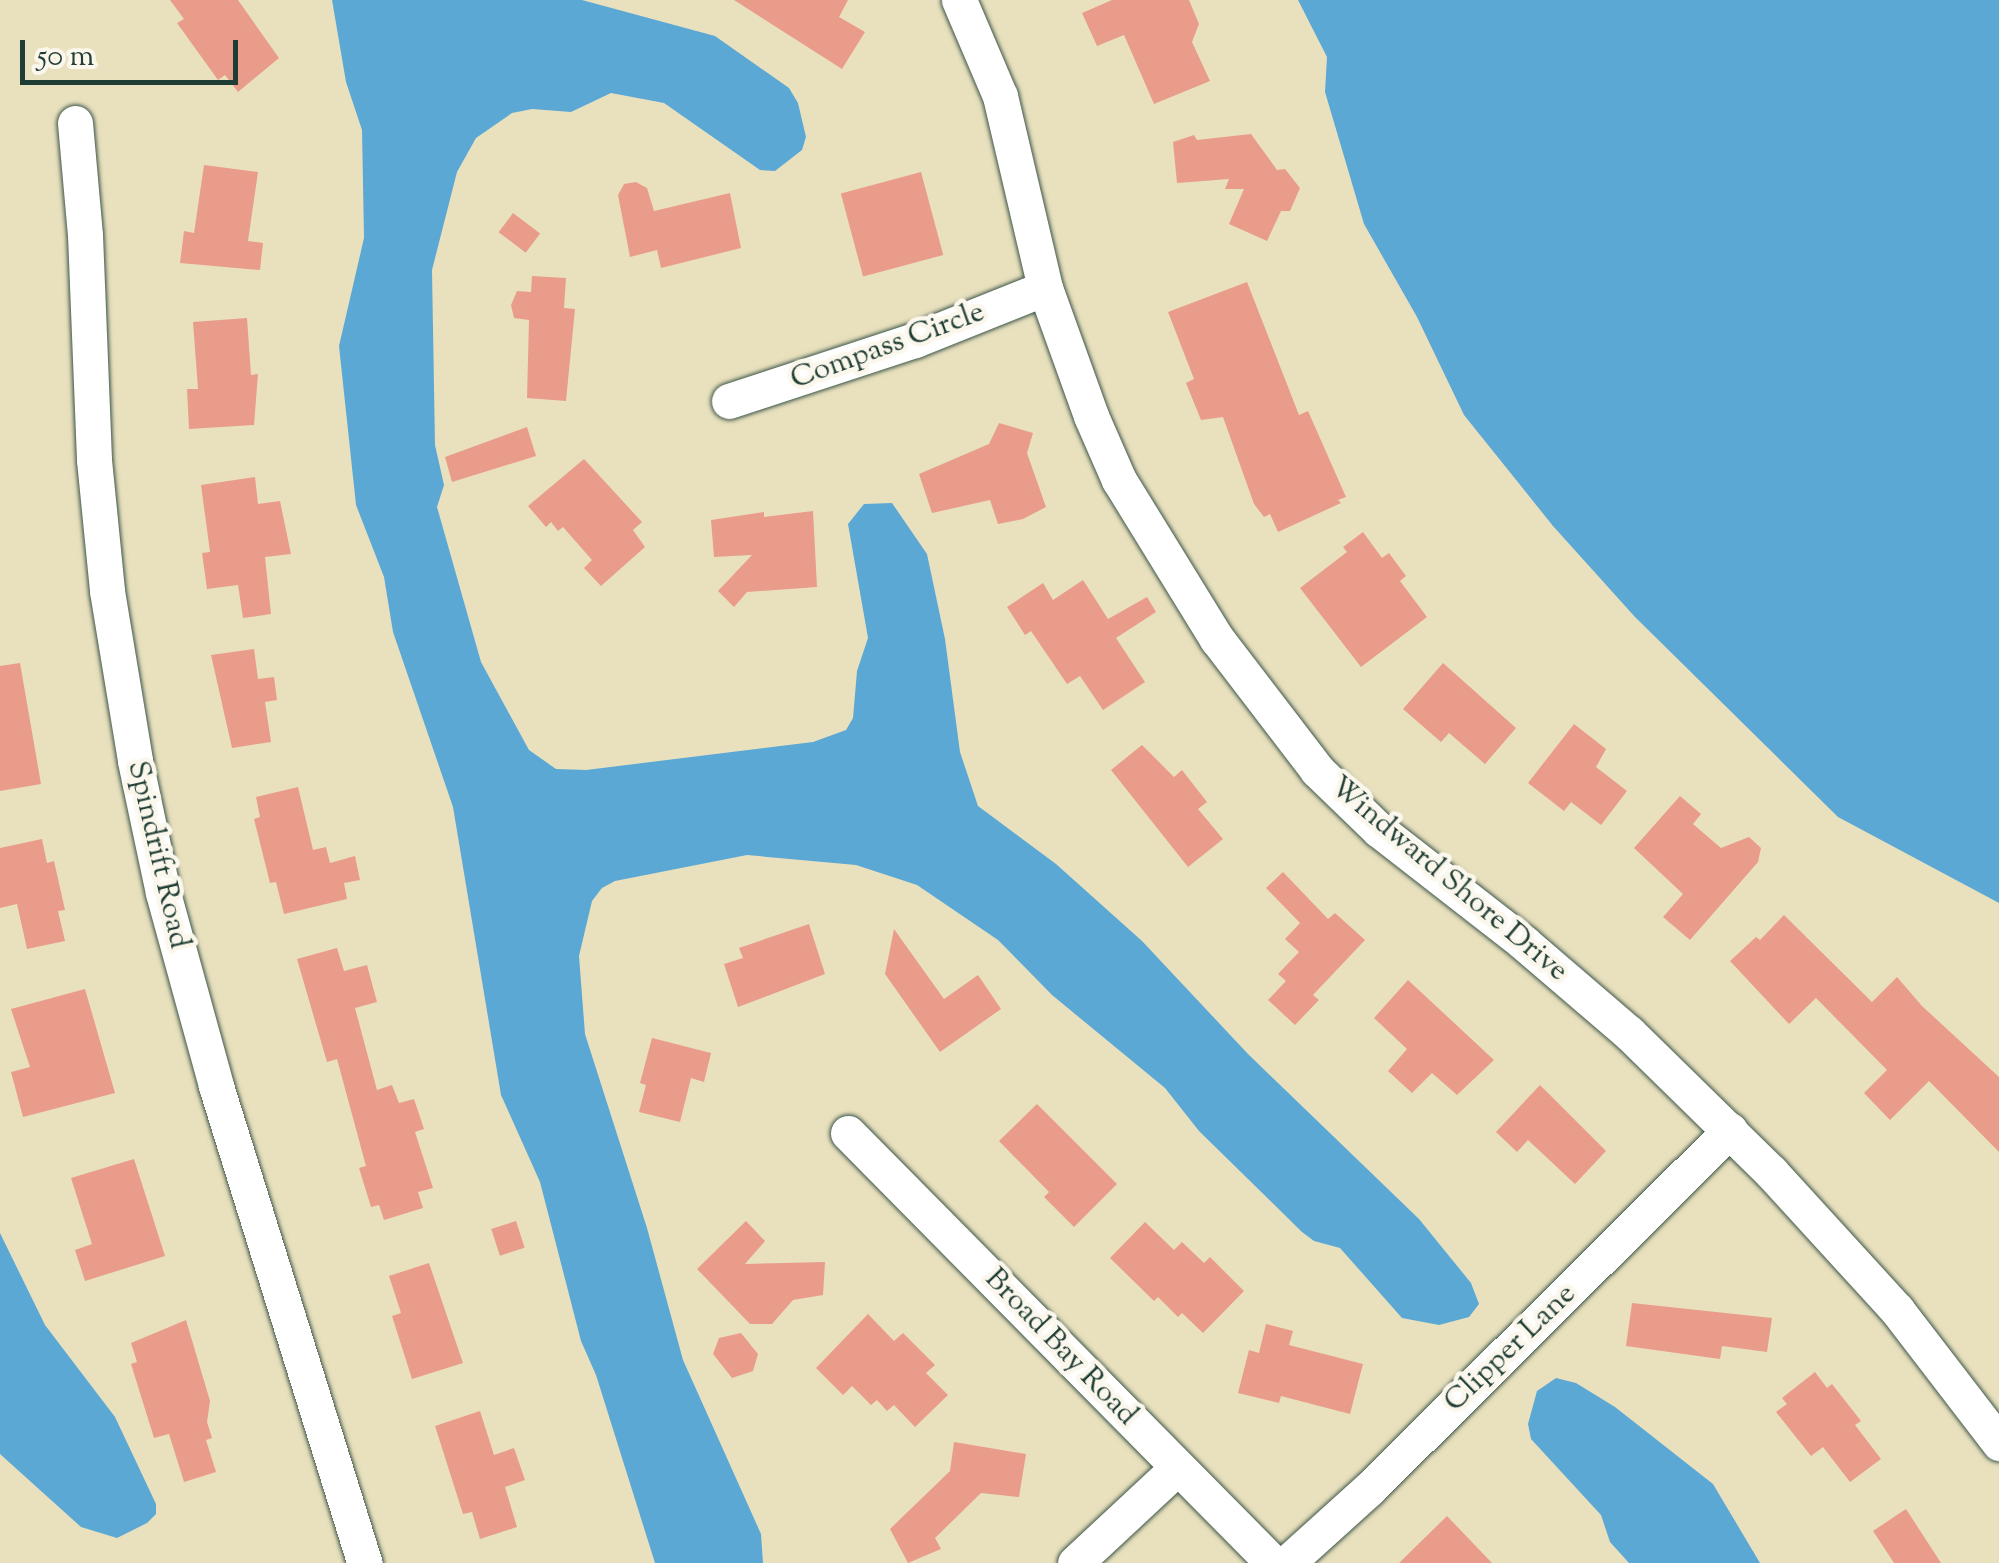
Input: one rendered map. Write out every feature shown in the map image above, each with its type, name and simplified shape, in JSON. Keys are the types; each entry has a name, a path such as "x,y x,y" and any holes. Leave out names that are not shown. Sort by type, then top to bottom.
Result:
{"street":[{"name":"Windward Shore Drive","path":"959,0 1000,96 1045,288 1119,480 1217,640 1317,770 1379,830 1539,956 1730,1130 1897,1310 1999,1443"},
{"name":"Spindrift Road","path":"74,123 85,235 94,460 107,592 135,761 163,893 216,1086 364,1563"},
{"name":"Compass Circle","path":"729,402 915,340 1045,288"},
{"name":"Clipper Lane","path":"1287,1563 1368,1489 1730,1130"},
{"name":"Broad Bay Road","path":"848,1133 1273,1563"},
{"path":"1076,1563 1176,1468"}],"water":[{"path":"332,0 582,0 715,36 789,88 798,103 806,137 802,150 775,171 760,170 664,103 611,93 571,112 532,109 512,113 476,138 457,172 432,270 435,445 444,485 437,507 481,662 529,750 556,769 586,770 813,742 846,730 853,718 857,671 868,638 848,524 864,504 892,503 927,554 945,639 960,752 978,806 1056,864 1142,941 1248,1054 1419,1219 1471,1283 1479,1304 1469,1317 1439,1325 1402,1318 1340,1248 1314,1241 1302,1232 1199,1131 1165,1088 1052,995 998,940 917,885 856,865 747,855 615,881 602,888 592,901 579,956 585,1034 647,1228 683,1360 761,1534 763,1563 655,1563 596,1375 581,1341 540,1182 501,1095 453,807 393,632 384,577 356,505 339,346 364,238 362,130 346,82"},
{"path":"1298,0 1999,0 1999,903 1838,817 1635,617 1553,526 1464,415 1417,317 1364,224 1325,92 1327,57"},
{"path":"0,1233 45,1325 115,1417 156,1504 156,1514 147,1523 117,1538 81,1527 0,1454"},
{"path":"1556,1378 1576,1383 1615,1407 1713,1484 1760,1563 1629,1563 1610,1542 1601,1515 1531,1439 1528,1424 1537,1391"}],"building":[{"path":"170,0 238,0 279,58 238,92 225,75 218,80 177,23 184,19"},
{"path":"734,0 848,0 839,17 865,32 842,69"},
{"path":"1112,0 1189,0 1199,24 1192,42 1210,81 1154,104 1124,35 1097,46 1082,13"},
{"path":"1251,134 1277,170 1285,169 1300,188 1290,211 1281,211 1267,241 1229,224 1244,189 1225,189 1229,179 1177,183 1173,142 1194,135 1197,140"},
{"path":"204,165 258,172 248,241 263,243 260,270 180,263 184,231 194,233"},
{"path":"921,172 943,255 863,277 841,193"},
{"path":"636,182 647,188 654,211 730,193 741,248 661,268 657,250 630,257 618,195 624,184"},
{"path":"513,213 540,233 526,253 499,232"},
{"path":"532,276 566,278 564,308 575,309 566,401 527,398 529,320 514,318 511,305 517,291 531,292"},
{"path":"1247,282 1299,415 1308,411 1346,497 1338,500 1341,503 1278,532 1270,514 1264,517 1254,504 1223,417 1201,420 1186,383 1194,379 1168,312"},
{"path":"247,318 251,375 258,374 254,425 189,429 187,389 198,389 193,322"},
{"path":"999,423 1033,433 1027,453 1046,507 1023,519 998,524 990,500 932,513 919,474 989,444"},
{"path":"527,427 536,456 452,482 445,457"},
{"path":"584,459 642,522 633,530 645,547 601,586 584,568 592,560 563,527 558,531 551,522 546,527 528,506"},
{"path":"255,477 258,504 280,501 291,554 265,557 271,614 243,618 238,585 207,589 202,553 210,552 201,485"},
{"path":"813,511 817,587 747,592 734,607 718,591 752,555 714,557 711,520 764,512 764,517"},
{"path":"1363,532 1382,558 1389,553 1406,576 1400,581 1427,617 1361,667 1300,588 1347,552 1343,547"},
{"path":"1083,580 1108,619 1147,597 1156,612 1116,638 1145,682 1103,710 1080,676 1067,684 1031,631 1025,635 1007,607 1043,583 1053,600"},
{"path":"254,649 258,679 274,677 277,700 265,702 271,742 232,748 211,655"},
{"path":"20,663 41,784 0,791 0,666"},
{"path":"1443,663 1516,728 1485,764 1449,733 1441,742 1403,709"},
{"path":"1574,724 1606,749 1596,767 1627,791 1601,825 1571,802 1564,811 1528,783"},
{"path":"1142,745 1174,777 1182,770 1207,802 1198,809 1223,839 1188,867 1111,770"},
{"path":"298,787 313,850 326,847 330,863 355,856 360,880 344,883 347,899 284,914 276,882 270,883 254,819 260,817 256,797"},
{"path":"1680,796 1701,814 1693,824 1721,848 1749,837 1761,848 1758,862 1690,940 1663,917 1683,894 1634,848"},
{"path":"42,839 47,863 54,861 65,910 58,911 65,941 27,949 17,904 0,908 0,848"},
{"path":"1283,872 1328,919 1335,913 1365,940 1313,995 1319,1000 1295,1025 1268,1000 1286,981 1278,974 1299,952 1285,939 1300,923 1266,888"},
{"path":"1784,915 1872,1002 1897,977 1922,1006 1999,1077 1999,1152 1929,1081 1890,1120 1864,1093 1887,1070 1816,998 1789,1024 1730,961 1756,937 1760,940"},
{"path":"809,924 825,974 738,1007 724,964 743,958 739,948"},
{"path":"894,929 944,999 978,975 1001,1009 940,1052 885,974"},
{"path":"337,948 344,971 367,965 377,1002 355,1008 377,1090 392,1085 399,1103 414,1099 424,1129 415,1132 433,1188 418,1192 423,1208 384,1220 379,1205 371,1207 359,1168 366,1166 337,1059 327,1062 297,959"},
{"path":"1408,980 1494,1060 1457,1095 1432,1073 1412,1093 1388,1071 1407,1049 1374,1018"},
{"path":"85,989 115,1093 23,1117 11,1072 30,1067 11,1009"},
{"path":"652,1038 711,1053 704,1082 691,1078 680,1122 639,1112 646,1085 640,1083"},
{"path":"1540,1085 1606,1151 1575,1184 1528,1140 1517,1152 1496,1132"},
{"path":"1037,1104 1117,1184 1074,1227 1044,1197 1049,1192 999,1141"},
{"path":"134,1159 165,1256 85,1281 75,1250 92,1244 71,1178"},
{"path":"516,1221 525,1248 500,1256 491,1229"},
{"path":"746,1221 765,1241 745,1264 825,1262 823,1295 793,1300 772,1324 750,1324 697,1269"},
{"path":"1145,1222 1174,1250 1182,1242 1204,1263 1210,1257 1244,1291 1203,1333 1182,1313 1178,1317 1158,1297 1154,1301 1110,1258"},
{"path":"429,1263 463,1363 412,1379 392,1316 401,1313 389,1276"},
{"path":"1632,1303 1772,1318 1767,1352 1722,1346 1720,1359 1626,1346"},
{"path":"868,1314 894,1341 903,1333 935,1365 926,1373 948,1395 915,1427 894,1405 887,1411 877,1400 871,1405 852,1386 843,1395 816,1368"},
{"path":"186,1320 210,1401 207,1422 212,1438 206,1440 216,1472 184,1482 169,1434 154,1438 131,1364 137,1362 131,1343"},
{"path":"1266,1324 1293,1331 1289,1345 1363,1364 1350,1414 1281,1396 1279,1403 1238,1393 1249,1350 1259,1353"},
{"path":"741,1333 758,1354 753,1371 732,1378 713,1354 719,1338"},
{"path":"1815,1372 1827,1388 1832,1384 1861,1421 1855,1425 1881,1459 1850,1482 1823,1447 1811,1456 1776,1412 1787,1404 1782,1398"},
{"path":"480,1411 494,1455 514,1448 525,1480 505,1487 517,1527 480,1539 472,1512 463,1514 435,1426"},
{"path":"954,1442 1026,1454 1019,1497 981,1493 935,1538 941,1549 908,1563 890,1529 950,1471"},
{"path":"1906,1509 1941,1563 1894,1563 1873,1531"},
{"path":"1447,1516 1492,1563 1399,1563"}]}
